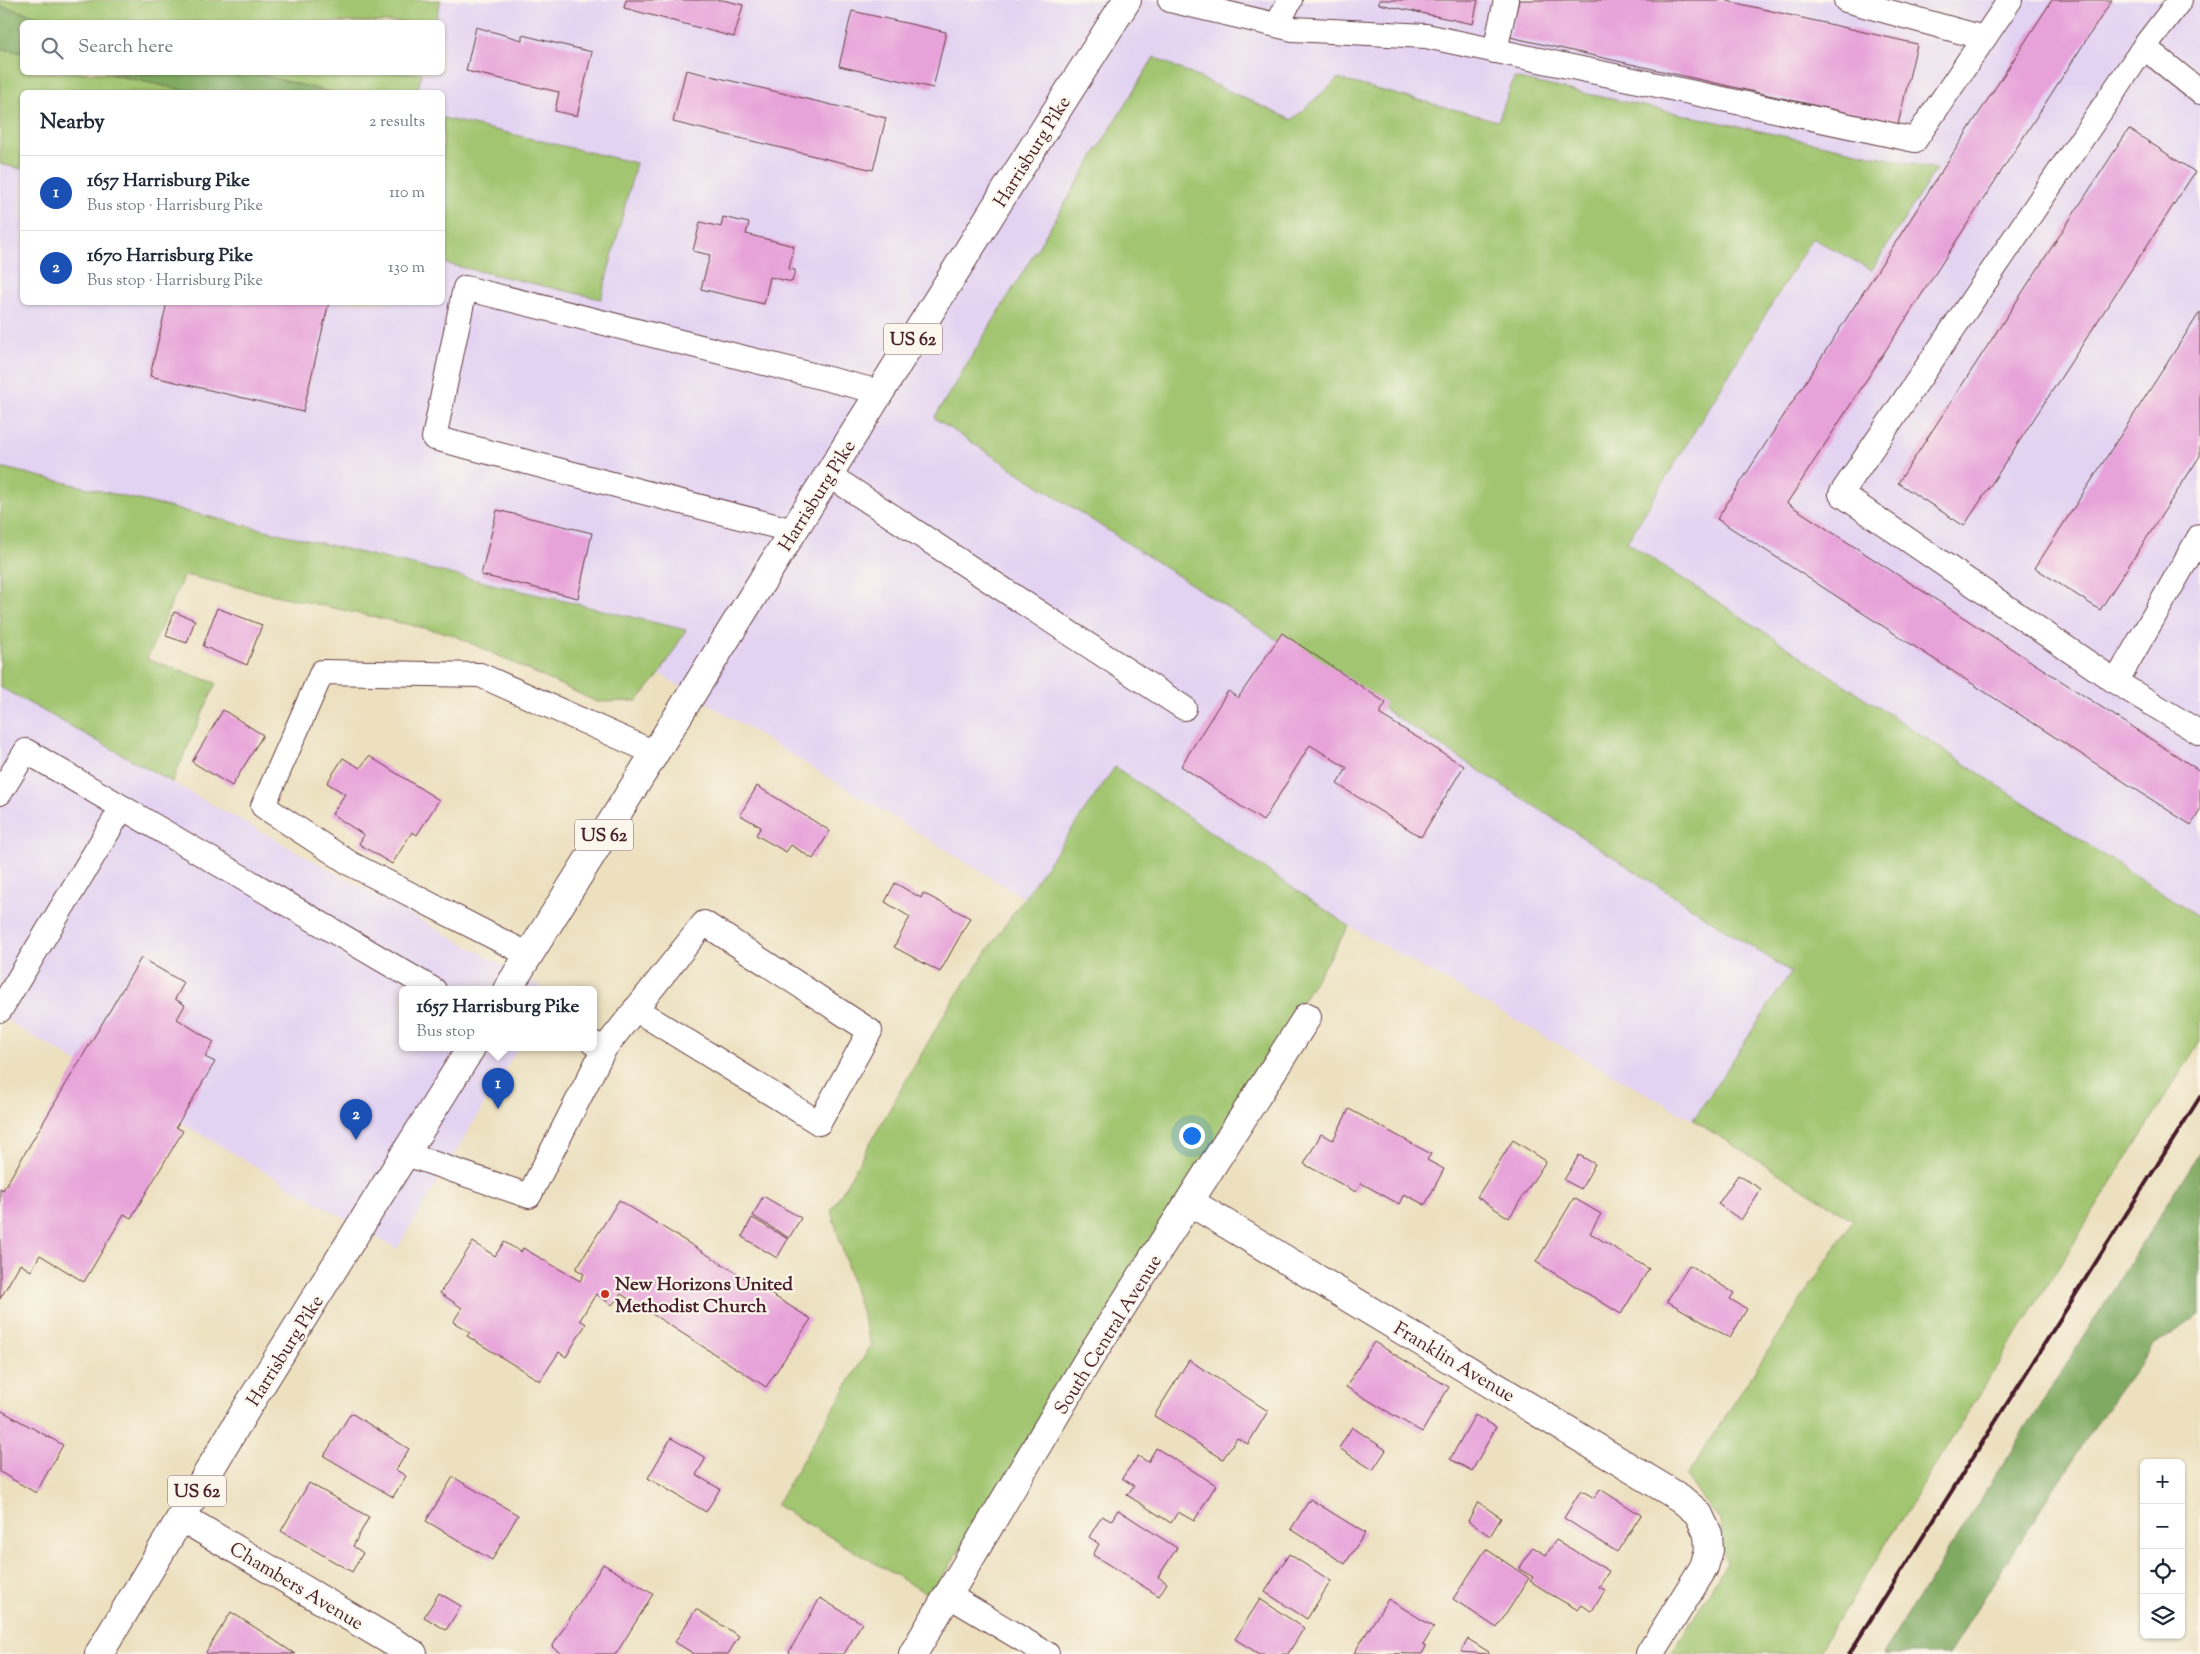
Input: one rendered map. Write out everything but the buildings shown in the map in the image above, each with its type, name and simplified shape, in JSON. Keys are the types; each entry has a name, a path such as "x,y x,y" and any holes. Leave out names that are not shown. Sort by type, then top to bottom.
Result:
{"main road":[{"name":"Harrisburg Pike","path":"510,986 1127,0"},
{"name":"South Central Avenue","path":"913,1654 1088,1360 1307,1017"},
{"name":"Harrisburg Pike","path":"99,1654 181,1517 469,1051"},
{"name":"Franklin Avenue","path":"1190,1202 1680,1498 1698,1512 1708,1534 1710,1550 1704,1567 1650,1654"},
{"name":"Chambers Avenue","path":"181,1517 413,1654"}],"lane":[{"path":"1170,0 1293,29 1426,36 1915,140 2010,0"},
{"path":"1277,25 1290,0"},
{"path":"1495,51 1506,0"},
{"path":"1846,0 1984,38"},
{"path":"2180,0 2144,47 1841,494 2116,682 2200,733"},
{"path":"2144,47 2200,92"},
{"path":"794,531 434,438 465,288 880,392"},
{"path":"828,475 1184,708"},
{"path":"2116,682 2200,536"},
{"path":"529,955 351,864 263,806 322,672 480,675 655,753"},
{"path":"0,792 26,751 427,986"},
{"path":"0,1010 122,808"},
{"path":"599,1046 634,1009 704,923 870,1031 819,1123 634,1009"},
{"path":"406,1154 528,1196 597,1051"},
{"path":"948,1595 1047,1654"}],"shaded area":[{"path":"441,0 2200,0 2200,918 1627,542 1813,238 1936,169 1515,78 1499,121 1338,79 1292,120 1154,58 934,418 1791,972 1693,1120 1349,926 1115,767 1024,898 660,674 685,630 0,467 0,164 20,169 20,305 445,305 445,263 601,299 636,163 445,118 445,90 418,90 421,75 445,75 445,20 436,20"},
{"path":"0,687 540,986 399,986 399,1051 516,1051 397,1249 0,1017"}],"green space":[{"path":"0,0 441,0 436,20 53,20 0,6"},
{"path":"0,6 53,20 20,20 20,53 0,48"},
{"path":"0,48 20,53 20,75 114,75 183,90 20,90 20,169 0,164"},
{"path":"1154,57 1292,120 1338,79 1498,121 1514,78 1936,169 1872,270 1812,238 1627,542 2200,918 2200,1041 1817,1654 1672,1654 1726,1564 1720,1520 1686,1477 1853,1220 1693,1120 1791,972 934,418"},
{"path":"114,75 261,75 322,90 183,90"},
{"path":"261,75 421,75 418,90 322,90"},
{"path":"445,118 636,163 601,299 445,263"},
{"path":"0,467 686,630 660,674 637,701 597,702 451,634 184,575 147,659 216,683 172,782 0,687"},
{"path":"1115,767 1349,926 931,1596 776,1505 871,1345 831,1211 949,1006"},
{"path":"2200,1152 2200,1315 2152,1347 2101,1416 1948,1654 1883,1654"}],"railway":[{"path":"1849,1654 2200,1097"}],"place":[{"name":"1657 Harrisburg Pike","path":"498,1109"},
{"name":"1670 Harrisburg Pike","path":"356,1140"},
{"name":"New Horizons United Methodist Church","path":"605,1294"}]}
